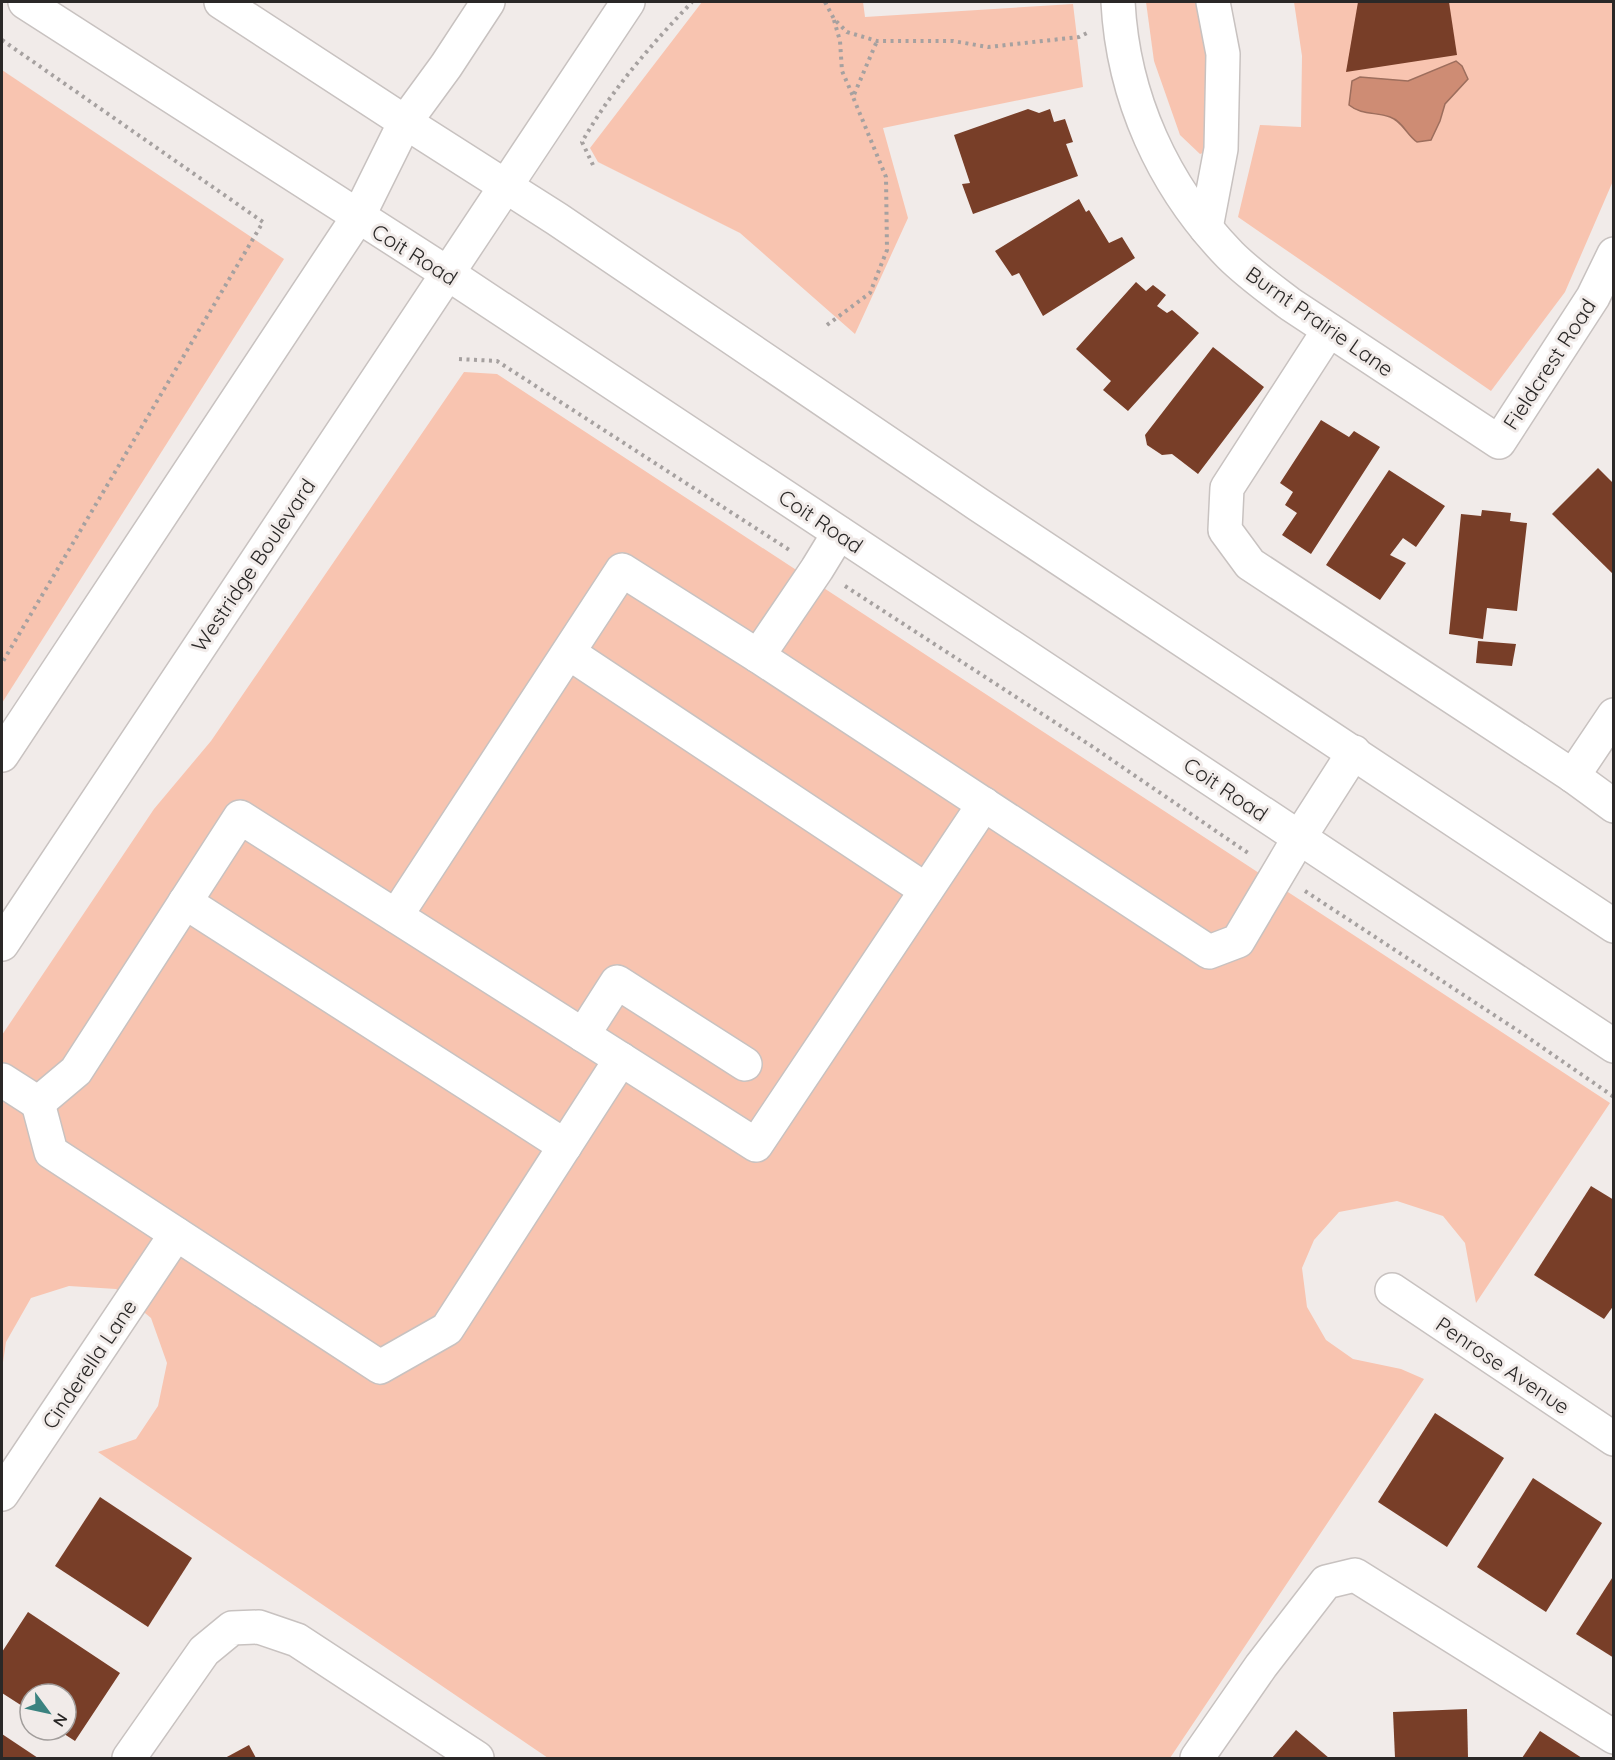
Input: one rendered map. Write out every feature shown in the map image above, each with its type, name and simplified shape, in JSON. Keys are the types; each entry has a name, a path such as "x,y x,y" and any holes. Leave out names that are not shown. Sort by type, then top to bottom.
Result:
{"main road":[{"name":"Coit Road","path":"26,2 447,273 1614,1046"},
{"path":"221,2 506,186 979,505 1614,926"},
{"path":"2,755 358,217 405,122 446,66 488,2"},
{"name":"Westridge Boulevard","path":"2,944 628,2"},
{"path":"1206,228 1221,149 1223,54 1213,2"},
{"name":"Burnt Prairie Lane","path":"1118,12 1125,59 1134,96 1147,131 1183,198 1206,228 1231,256 1259,281 1499,442"},
{"name":"Fieldcrest Road","path":"1499,442 1593,297 1614,254"},
{"path":"1329,330 1227,489 1225,530 1250,564 1574,776 1614,806"},
{"path":"758,656 839,533"},
{"path":"396,916 622,570 758,656 1209,952 1238,941 1299,838 1354,752"},
{"path":"569,653 926,890"},
{"path":"1574,776 1614,716"},
{"path":"38,1103 76,1071 240,817 756,1145 984,804"},
{"path":"185,902 565,1146"},
{"path":"583,1035 617,982 745,1064"},
{"path":"2,1080 38,1103 51,1152 380,1367 447,1329 621,1059"},
{"name":"Cinderella Lane","path":"2,1494 176,1234"},
{"name":"Penrose Avenue","path":"1392,1290 1614,1439"},
{"path":"1197,1758 1261,1666 1326,1582 1355,1575 1614,1737"},
{"path":"129,1758 204,1651 232,1628 260,1627 297,1640 477,1758"}],"path":[{"path":"593,165 582,142 600,110 648,48 692,2"},
{"path":"825,2 834,19 840,40 842,71 886,177 887,250 870,293 828,325"},
{"path":"834,19 847,32 877,41 953,41 988,47 1079,37 1118,12"},
{"path":"2,40 263,222 2,663"},
{"path":"853,97 877,41"},
{"path":"459,359 497,361 1093,747 1614,1097"}],"shaded area":[{"path":"702,2 863,2 865,17 1073,4 1083,87 883,128 908,218 855,334 740,233 598,162 590,148"},
{"path":"1146,2 1208,2 1211,150 1200,154 1180,135 1154,61"},
{"path":"1294,2 1613,2 1613,181 1565,292 1491,391 1238,217 1260,125 1301,127 1302,56"},
{"path":"1456,61 1462,66 1468,79 1445,104 1431,140 1417,142 1394,119 1385,115 1364,112 1349,105 1352,81 1360,77 1408,81"},
{"path":"2,70 284,259 2,703"},
{"path":"464,372 497,374 1610,1103 1476,1303 1465,1243 1443,1216 1397,1201 1339,1212 1314,1240 1302,1268 1307,1307 1326,1340 1353,1359 1401,1369 1424,1379 1170,1758 548,1758 98,1452 136,1439 158,1406 167,1363 151,1318 116,1289 69,1286 31,1298 6,1342 2,1369 2,1035 154,809 211,741"}],"building":[{"path":"1358,2 1449,2 1457,55 1346,72"},
{"path":"1028,109 1039,113 1050,109 1054,122 1065,119 1073,142 1066,144 1078,176 973,214 962,184 970,183 954,135"},
{"path":"1079,199 1086,212 1089,210 1109,243 1122,237 1135,258 1043,316 1019,273 1012,276 995,251"},
{"path":"1136,282 1146,291 1153,285 1166,295 1157,306 1167,313 1172,310 1199,333 1128,411 1103,390 1111,381 1076,349"},
{"path":"1213,347 1264,387 1198,474 1172,454 1162,455 1147,445 1145,435"},
{"path":"1321,420 1349,437 1354,431 1380,447 1311,554 1282,535 1297,513 1285,505 1293,492 1280,483"},
{"path":"1598,468 1614,484 1614,575 1552,514"},
{"path":"1389,470 1445,506 1416,547 1403,538 1390,555 1406,563 1380,600 1326,565"},
{"path":"1482,510 1511,513 1510,521 1527,523 1517,611 1487,608 1483,639 1449,634 1461,514 1481,516"},
{"path":"1478,641 1516,644 1512,666 1476,663"},
{"path":"1591,1186 1614,1200 1614,1305 1604,1319 1534,1275"},
{"path":"1435,1413 1504,1458 1447,1547 1378,1502"},
{"path":"1533,1478 1602,1523 1546,1612 1477,1567"},
{"path":"100,1497 192,1558 148,1627 55,1566"},
{"path":"1614,1575 1614,1658 1576,1634"},
{"path":"28,1612 120,1673 78,1736 78,1682 18,1682 18,1703 2,1693 2,1652"},
{"path":"1467,1709 1468,1758 1395,1758 1393,1712"},
{"path":"1296,1730 1329,1758 1272,1758"},
{"path":"1540,1731 1582,1758 1522,1758"},
{"path":"2,1734 38,1758 2,1758"},
{"path":"249,1745 256,1758 225,1758"}]}
